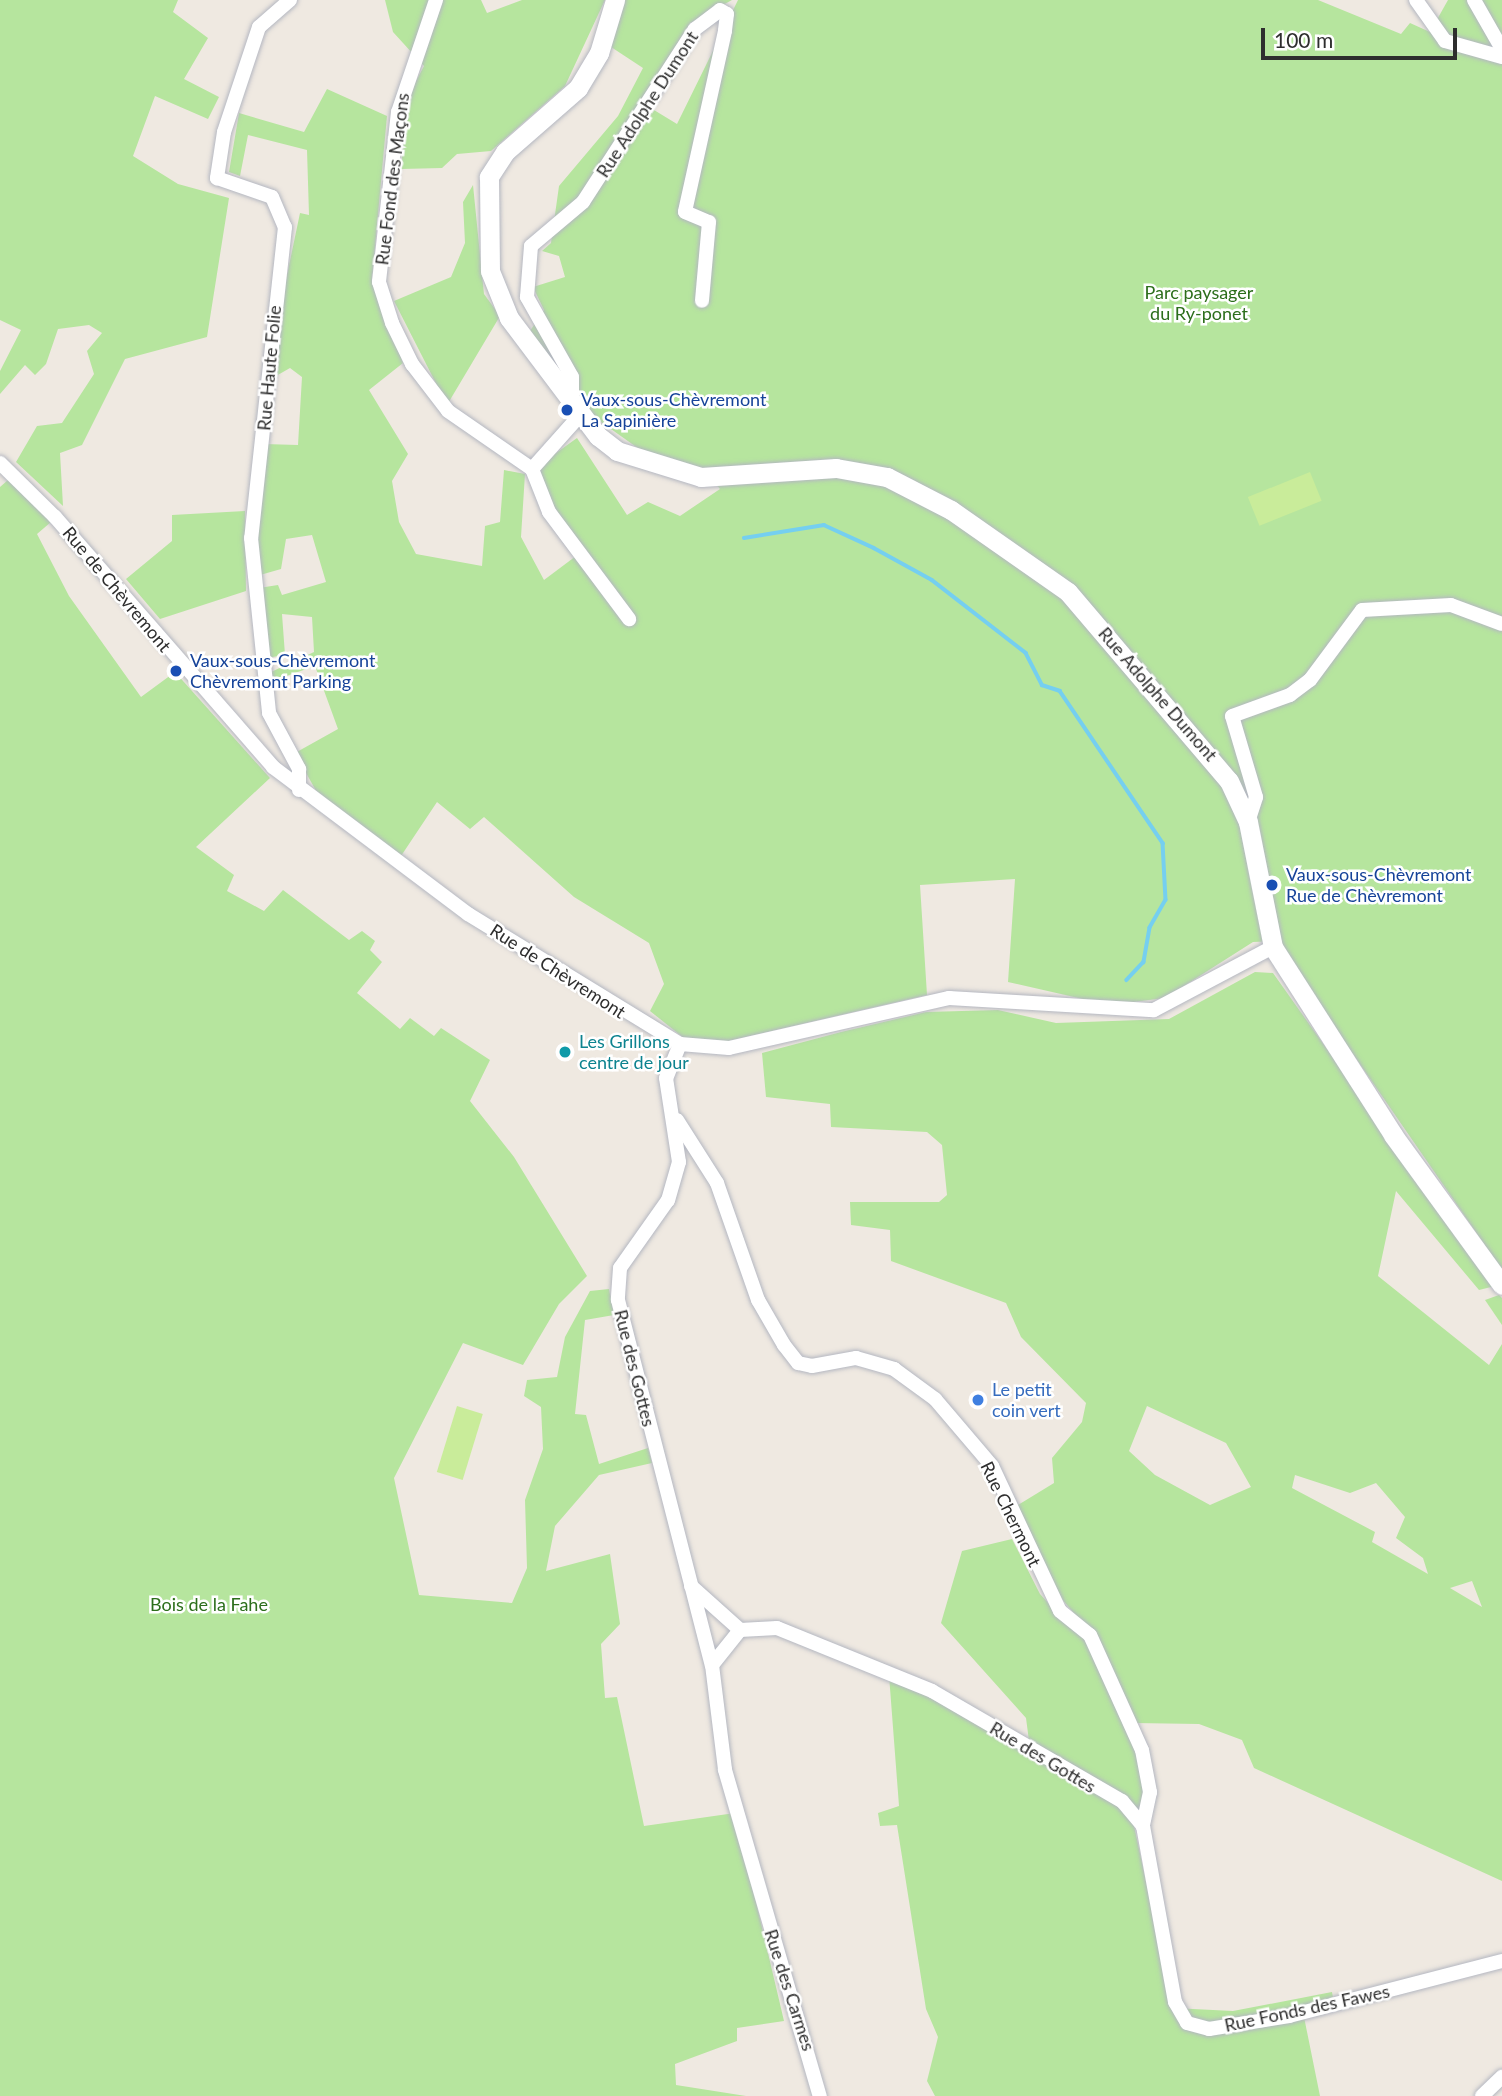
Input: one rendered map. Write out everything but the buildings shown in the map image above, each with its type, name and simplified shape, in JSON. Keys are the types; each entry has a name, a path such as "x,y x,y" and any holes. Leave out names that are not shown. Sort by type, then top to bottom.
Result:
{"main road":[{"name":"Rue Adolphe Dumont","path":"615,0 591,69 496,162 486,198 497,293 577,408 617,451 667,470 717,479 860,469 951,510 1038,568 1088,614 1217,764 1248,822 1273,947 1393,1135 1502,1284"}],"street":[{"name":"Rue Haute Folie","path":"290,0 259,27 224,132 217,178 272,197 285,227 251,538 269,713 299,769 299,789"},
{"name":"Rue Fond des Maçons","path":"436,0 398,112 379,282 392,323 430,390 448,411 532,469"},
{"path":"1416,0 1445,41 1502,57"},
{"path":"1474,0 1502,48"},
{"name":"Rue Adolphe Dumont","path":"577,408 572,377 527,297 531,246 583,202 695,29 720,10 727,14 725,31 685,212 709,222 702,301"},
{"path":"577,408 532,469 549,512 629,619"},
{"name":"Rue de Chèvremont","path":"0,463 55,517 212,702 299,789 468,914 680,1044 729,1048 949,998 1154,1010 1273,947"},
{"path":"1248,822 1255,797 1233,716 1290,695 1310,680 1362,610 1451,604 1502,624"},
{"name":"Rue des Gottes","path":"680,1044 666,1077 677,1120 679,1162 668,1200 620,1268 618,1300 712,1665 725,1770 751,1843"},
{"name":"Rue Chermont","path":"677,1120 716,1183 758,1300 798,1363 856,1358 894,1369 935,1399 992,1466 1060,1611 1090,1635 1142,1751 1150,1792 1143,1826"},
{"path":"689,1584 740,1630 712,1665"},
{"name":"Rue des Gottes","path":"740,1630 777,1628 891,1669 1122,1801 1143,1826"},
{"name":"Rue Fonds des Fawes","path":"1143,1826 1175,2002 1187,2023 1209,2029 1289,2016 1502,1961"},
{"name":"Rue des Carmes","path":"751,1843 774,1953 803,2027 820,2096"},
{"path":"1482,2096 1502,2077"}],"green space":[{"path":"0,0 178,0 173,12 208,38 184,79 219,97 208,119 155,96 133,156 178,184 229,198 207,337 125,359 82,445 60,453 63,506 16,462 37,426 62,423 94,374 87,351 102,333 89,325 58,329 46,364 35,375 25,365 0,394 0,371 21,330 0,320"},
{"path":"385,0 481,0 487,13 522,0 605,0 565,86 491,151 457,154 442,168 401,169 407,98 424,66 393,32"},
{"name":"Parc paysager du Ry-ponet","path":"621,0 732,0 690,23 628,123 654,110 677,124 738,0 1318,0 1401,34 1410,23 1430,32 1448,0 1502,0 1502,1270 1275,941 1253,942 1165,998 1109,1005 1008,982 1015,879 920,885 927,995 724,1042 685,1039 650,1011 664,984 649,943 574,897 484,817 470,829 437,802 401,856 320,798 295,753 338,729 315,666 275,680 271,672 314,652 312,617 282,614 285,655 260,659 253,589 278,585 282,595 326,582 312,535 286,539 281,569 253,577 264,444 298,445 302,377 290,368 276,376 282,299 300,213 309,215 307,150 248,135 240,176 229,172 239,113 304,132 327,89 387,116 372,280 403,363 369,390 408,454 392,481 399,522 416,554 482,566 485,526 500,522 504,470 525,474 521,537 544,580 576,556 546,509 538,466 577,438 627,515 648,502 680,516 720,489 705,471 649,456 594,417 528,334 544,310 533,287 565,277 559,256 542,251 551,243 559,186 618,116 643,68 608,45"},
{"path":"473,185 484,294 500,316 447,405 394,301 451,277 465,243 463,202"},
{"path":"1310,472 1322,501 1259,526 1248,497"},
{"name":"Bois de la Fahe","path":"8,480 51,522 37,534 69,596 141,697 175,672 270,778 196,847 234,875 227,891 264,911 283,890 349,940 362,931 375,941 370,950 382,962 357,993 400,1029 410,1018 434,1036 441,1028 490,1060 470,1101 514,1157 587,1276 559,1304 523,1365 463,1343 394,1478 419,1595 512,1603 527,1568 525,1500 543,1449 541,1407 524,1396 527,1380 557,1377 565,1337 590,1291 609,1289 614,1315 585,1320 575,1414 586,1415 599,1464 648,1448 652,1463 599,1475 555,1526 546,1571 610,1554 620,1624 601,1644 605,1698 617,1697 644,1826 735,1813 784,2021 737,2028 737,2041 675,2064 676,2085 746,2096 0,2096 0,487"},
{"path":"245,511 246,591 160,619 126,579 172,541 172,515"},
{"path":"1255,972 1273,973 1495,1286 1479,1290 1396,1191 1378,1276 1489,1365 1502,1344 1502,1881 1254,1768 1242,1740 1199,1724 1134,1723 1147,1795 1140,1811 1029,1741 1026,1718 941,1623 962,1551 1012,1539 1040,1594 1070,1627 1079,1619 1049,1584 1018,1505 1054,1483 1052,1458 1082,1422 1086,1403 1021,1337 1006,1303 891,1261 890,1230 851,1225 850,1202 939,1202 947,1195 942,1145 927,1132 831,1127 830,1104 766,1097 762,1053 926,1012 998,1010 1056,1023 1169,1019","holes":["1147,1406 1226,1443 1251,1487 1210,1505 1155,1475 1129,1451","1295,1475 1350,1493 1376,1483 1405,1517 1396,1538 1423,1558 1428,1574 1372,1542 1375,1532 1292,1488","1472,1581 1482,1607 1450,1588"]},
{"path":"1499,1295 1502,1298 1502,1325 1485,1300"},
{"path":"457,1406 483,1414 463,1480 437,1472"},
{"path":"889,1675 1109,1797 1133,1821 1173,2008 1233,2011 1332,1992 1334,2003 1303,2012 1320,2096 935,2096 927,2081 938,2037 926,2009 897,1825 880,1826 878,1813 899,1806"}],"waterway":[{"path":"744,538 824,525 874,548 932,580 1026,653 1042,685 1060,691 1163,843 1166,900 1150,928 1144,962 1127,980"}],"place":[{"name":"Vaux-sous-Chèvremont La Sapinière","path":"567,410"},
{"name":"Vaux-sous-Chèvremont Chèvremont Parking","path":"176,671"},
{"name":"Vaux-sous-Chèvremont Rue de Chèvremont","path":"1272,885"},
{"name":"Les Grillons centre de jour","path":"565,1052"},
{"name":"Le petit coin vert","path":"978,1400"}]}
